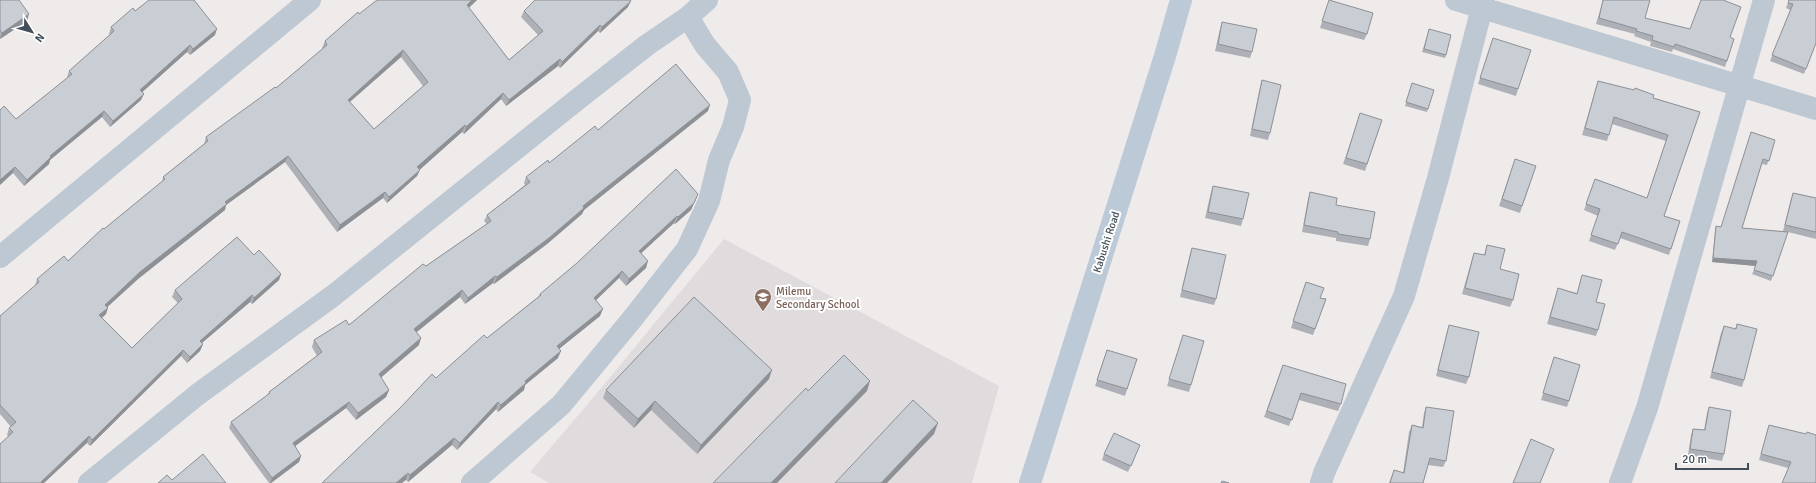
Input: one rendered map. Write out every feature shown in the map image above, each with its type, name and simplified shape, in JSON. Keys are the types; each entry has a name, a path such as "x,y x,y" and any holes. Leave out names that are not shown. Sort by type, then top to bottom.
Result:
{"main road":[{"name":"Kabushi Road","path":"1030,483 1165,56 1181,0"}],"street":[{"path":"0,257 310,0"},
{"path":"89,483 197,395 334,295 578,99 647,45 688,17 707,0"},
{"path":"1456,0 1483,4 1816,109"},
{"path":"1620,483 1647,408 1741,86 1764,0"},
{"path":"1321,483 1368,371 1404,296 1438,178 1483,4"},
{"path":"472,483 561,405 633,318 687,249 709,200 719,160 734,128 740,100 728,72 705,45 688,17"}],"shaded area":[{"name":"Milemu Secondary School","path":"724,239 999,386 972,483 549,483 530,472"}],"building":[{"path":"0,0 19,0 29,14 2,33 0,30"},
{"path":"149,0 194,0 217,29 193,49 190,45 140,90 144,94 113,121 104,111 50,156 51,157 27,180 15,167 0,180 0,110 4,106 16,119 72,74 69,71 114,31 111,27 133,8 135,11"},
{"path":"377,0 472,0 467,5 509,60 543,31 524,11 535,0 631,1 602,27 600,25 562,62 560,59 509,100 503,93 466,127 465,125 417,167 420,170 389,197 385,192 340,225 288,156 225,202 227,204 140,272 105,305 108,308 99,315 132,348 182,299 175,290 237,237 254,255 259,250 281,274 254,298 252,295 200,341 203,344 190,357 183,350 92,440 89,436 41,482 42,483 0,483 0,444 13,432 9,428 16,422 0,405 0,316 39,282 37,279 64,256 68,261 103,228 104,229 165,179 163,177 208,141 206,137 275,87 276,88 327,45 325,41 358,12 359,14","holes":["403,50 428,82 374,129 348,100"]},
{"path":"1329,0 1373,13 1367,34 1322,21"},
{"path":"1603,0 1650,0 1645,18 1690,29 1701,0 1723,0 1741,7 1730,37 1734,39 1727,61 1675,44 1674,47 1652,40 1653,36 1636,31 1637,29 1599,18"},
{"path":"1789,0 1816,0 1816,43 1806,69 1772,55 1793,4 1788,3"},
{"path":"1222,22 1257,29 1252,52 1218,44"},
{"path":"1429,29 1451,35 1446,55 1424,49"},
{"path":"1493,38 1531,50 1518,89 1480,78"},
{"path":"676,64 710,105 583,206 584,208 549,238 497,277 495,276 468,298 462,290 414,329 421,338 379,374 389,390 358,413 349,402 293,443 301,456 272,478 231,422 322,352 314,340 346,320 349,325 423,264 426,266 491,221 487,215 530,182 526,177 548,160 549,163 595,126 598,130"},
{"path":"1262,80 1281,85 1270,133 1252,129"},
{"path":"1598,81 1634,90 1635,88 1654,95 1653,98 1700,112 1664,216 1680,221 1671,249 1622,232 1618,244 1591,235 1600,209 1586,204 1595,179 1647,198 1668,135 1614,117 1609,135 1585,128"},
{"path":"1412,83 1434,90 1428,109 1406,102"},
{"path":"1360,113 1382,120 1367,164 1346,158"},
{"path":"1751,132 1775,140 1769,161 1763,159 1742,228 1788,232 1773,276 1754,270 1757,261 1713,258 1716,226 1721,227"},
{"path":"1515,159 1536,166 1522,206 1502,199"},
{"path":"676,169 698,194 694,203 678,217 677,216 639,251 648,261 629,279 622,271 594,298 603,309 557,346 561,351 525,381 526,383 501,405 498,402 460,443 454,438 410,475 408,473 396,483 322,483 400,408 432,374 436,378 484,335 487,338 541,295 540,294 577,263"},
{"path":"1213,186 1249,193 1243,219 1208,212"},
{"path":"1310,192 1337,198 1336,205 1375,212 1370,239 1338,234 1338,232 1304,225"},
{"path":"1793,193 1816,198 1816,232 1785,225"},
{"path":"1487,245 1505,249 1500,269 1519,274 1513,300 1465,288 1474,253 1485,255"},
{"path":"1192,248 1226,255 1216,299 1182,290"},
{"path":"1582,275 1602,280 1596,302 1605,304 1598,330 1550,317 1558,288 1577,294"},
{"path":"1306,282 1324,288 1320,298 1326,299 1315,329 1293,321"},
{"path":"694,297 772,370 701,445 655,401 638,419 606,390"},
{"path":"1737,324 1757,329 1744,380 1712,372 1724,326 1736,329"},
{"path":"1449,325 1479,332 1469,377 1438,370"},
{"path":"1183,335 1204,341 1191,385 1169,379"},
{"path":"1107,350 1137,359 1127,389 1097,380"},
{"path":"844,355 870,381 771,483 713,483 806,388 808,391"},
{"path":"1554,357 1580,365 1569,401 1543,393"},
{"path":"1283,365 1346,384 1341,404 1301,393 1292,420 1267,411"},
{"path":"913,400 938,423 881,483 835,483"},
{"path":"1426,407 1454,411 1446,461 1430,458 1423,483 1390,483 1394,470 1404,473 1412,425 1423,428"},
{"path":"1709,407 1731,411 1724,454 1690,449 1693,429 1705,430"},
{"path":"1769,425 1816,435 1816,483 1782,483 1791,462 1761,454"},
{"path":"1114,433 1140,445 1131,466 1104,454"},
{"path":"1531,439 1554,449 1540,483 1513,483"},
{"path":"203,454 226,483 158,483 167,475 172,480"}],"place":[{"name":"Milemu Secondary School","path":"763,312"}]}
